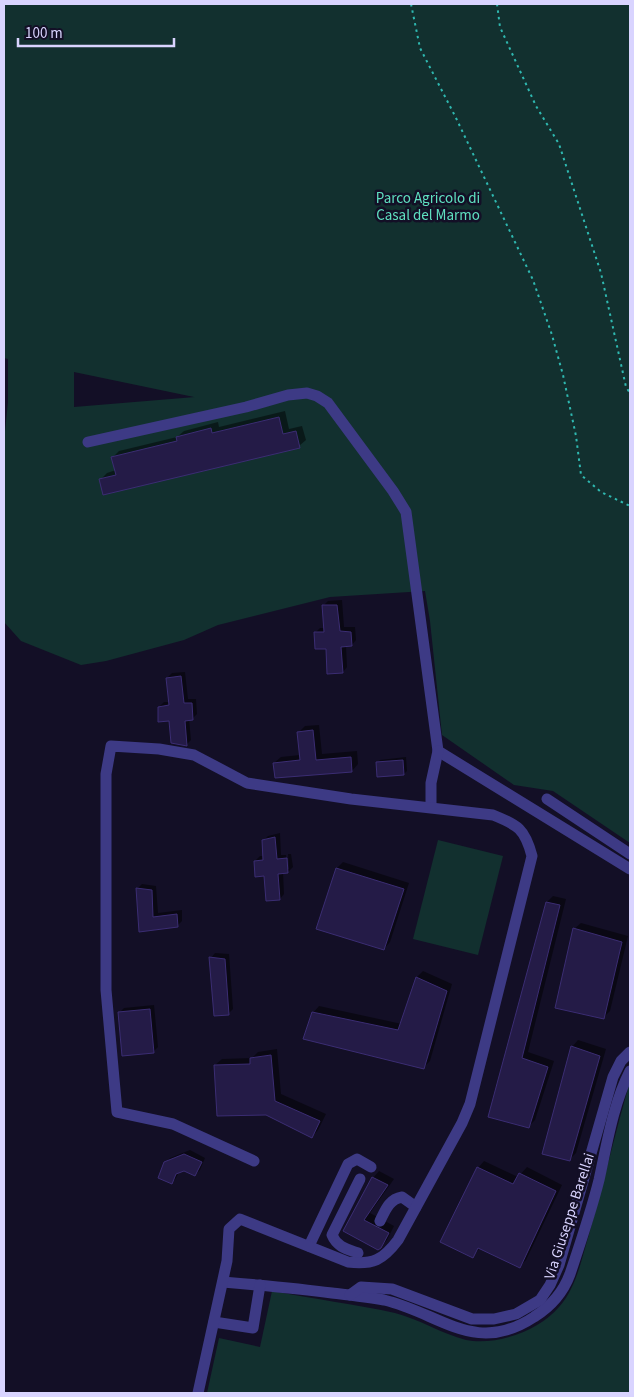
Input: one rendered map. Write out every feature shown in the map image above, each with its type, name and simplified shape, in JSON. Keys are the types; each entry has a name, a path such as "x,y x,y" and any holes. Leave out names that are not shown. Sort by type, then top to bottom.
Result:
{"street":[{"path":"88,442 246,407 288,395 307,393 317,396 328,403 393,490 406,512 438,750 431,783 431,807"},
{"path":"198,1393 227,1261 229,1229 240,1219 348,1262 362,1264 376,1261 387,1255 398,1240 462,1123 470,1104 532,856 528,840 521,830 512,822 493,815 351,800 247,783 194,755 159,749 111,746 106,774 106,990 117,1112 173,1124 254,1161"},
{"path":"438,750 630,869"},
{"path":"547,799 630,854"},
{"path":"350,1295 361,1287 392,1289 472,1320 494,1319 516,1314 540,1300 550,1285 559,1265 613,1077 621,1061 630,1052"},
{"name":"Via Giuseppe Barellai","path":"222,1282 384,1300 447,1326 476,1333 499,1332 524,1323 537,1316 556,1300 569,1276 598,1183 614,1118 630,1071"},
{"path":"309,1246 348,1164 357,1159 371,1166"},
{"path":"358,1253 342,1248 332,1235 360,1179"},
{"path":"380,1221 390,1203 397,1197 402,1197 416,1207"},
{"path":"328,1206 342,1212"},
{"path":"214,1322 253,1328 260,1285"}],"path":[{"path":"411,4 420,48 456,118 533,280 552,335 563,376 576,436 581,475 601,492 630,506"},
{"path":"497,4 500,27 536,106 559,144 601,273 626,387 630,392"}],"green space":[{"name":"Parco Agricolo di Casal del Marmo","path":"4,4 630,4 630,843 553,791 514,785 442,735 425,591 330,597 218,625 184,640 106,661 81,665 21,641 4,622 4,441 8,402 8,359 4,358","holes":["74,372 195,397 74,407"]},
{"path":"438,840 503,856 478,955 413,939"},
{"path":"630,1081 630,1393 207,1393 219,1338 260,1347 272,1291 395,1313 466,1340 490,1341 503,1339 529,1330 550,1316 565,1300 577,1274"}],"building":[{"path":"279,417 283,434 296,431 300,448 103,495 99,479 116,475 111,457 177,441 176,437 211,428 212,433"},
{"path":"322,605 337,605 340,631 351,632 352,646 341,647 343,673 327,674 326,649 315,649 314,632 324,632"},
{"path":"181,676 184,703 192,703 193,720 185,721 187,746 171,743 169,721 158,722 158,707 169,705 166,678"},
{"path":"313,730 316,760 351,757 352,772 275,778 273,763 300,760 297,732"},
{"path":"403,760 404,775 377,777 376,762"},
{"path":"275,837 277,859 287,858 288,873 278,874 280,900 266,901 264,876 255,877 254,861 263,860 262,840"},
{"path":"336,868 404,889 384,950 316,929"},
{"path":"136,888 152,890 153,917 177,914 178,927 139,932"},
{"path":"546,902 560,905 522,1058 548,1067 529,1128 488,1117"},
{"path":"573,928 622,942 604,1019 555,1008"},
{"path":"209,957 225,959 229,1015 214,1016"},
{"path":"416,977 447,991 424,1069 303,1039 312,1012 398,1030"},
{"path":"150,1009 154,1053 122,1056 118,1012"},
{"path":"571,1046 600,1056 570,1161 542,1154"},
{"path":"271,1055 275,1101 320,1121 312,1138 266,1115 217,1116 214,1065 250,1064 250,1058"},
{"path":"184,1154 202,1162 195,1176 184,1171 176,1174 172,1184 158,1178 164,1162"},
{"path":"477,1167 513,1184 519,1173 556,1191 520,1268 478,1248 473,1258 440,1242"},
{"path":"372,1177 388,1185 364,1220 389,1233 378,1250 343,1231"}]}
